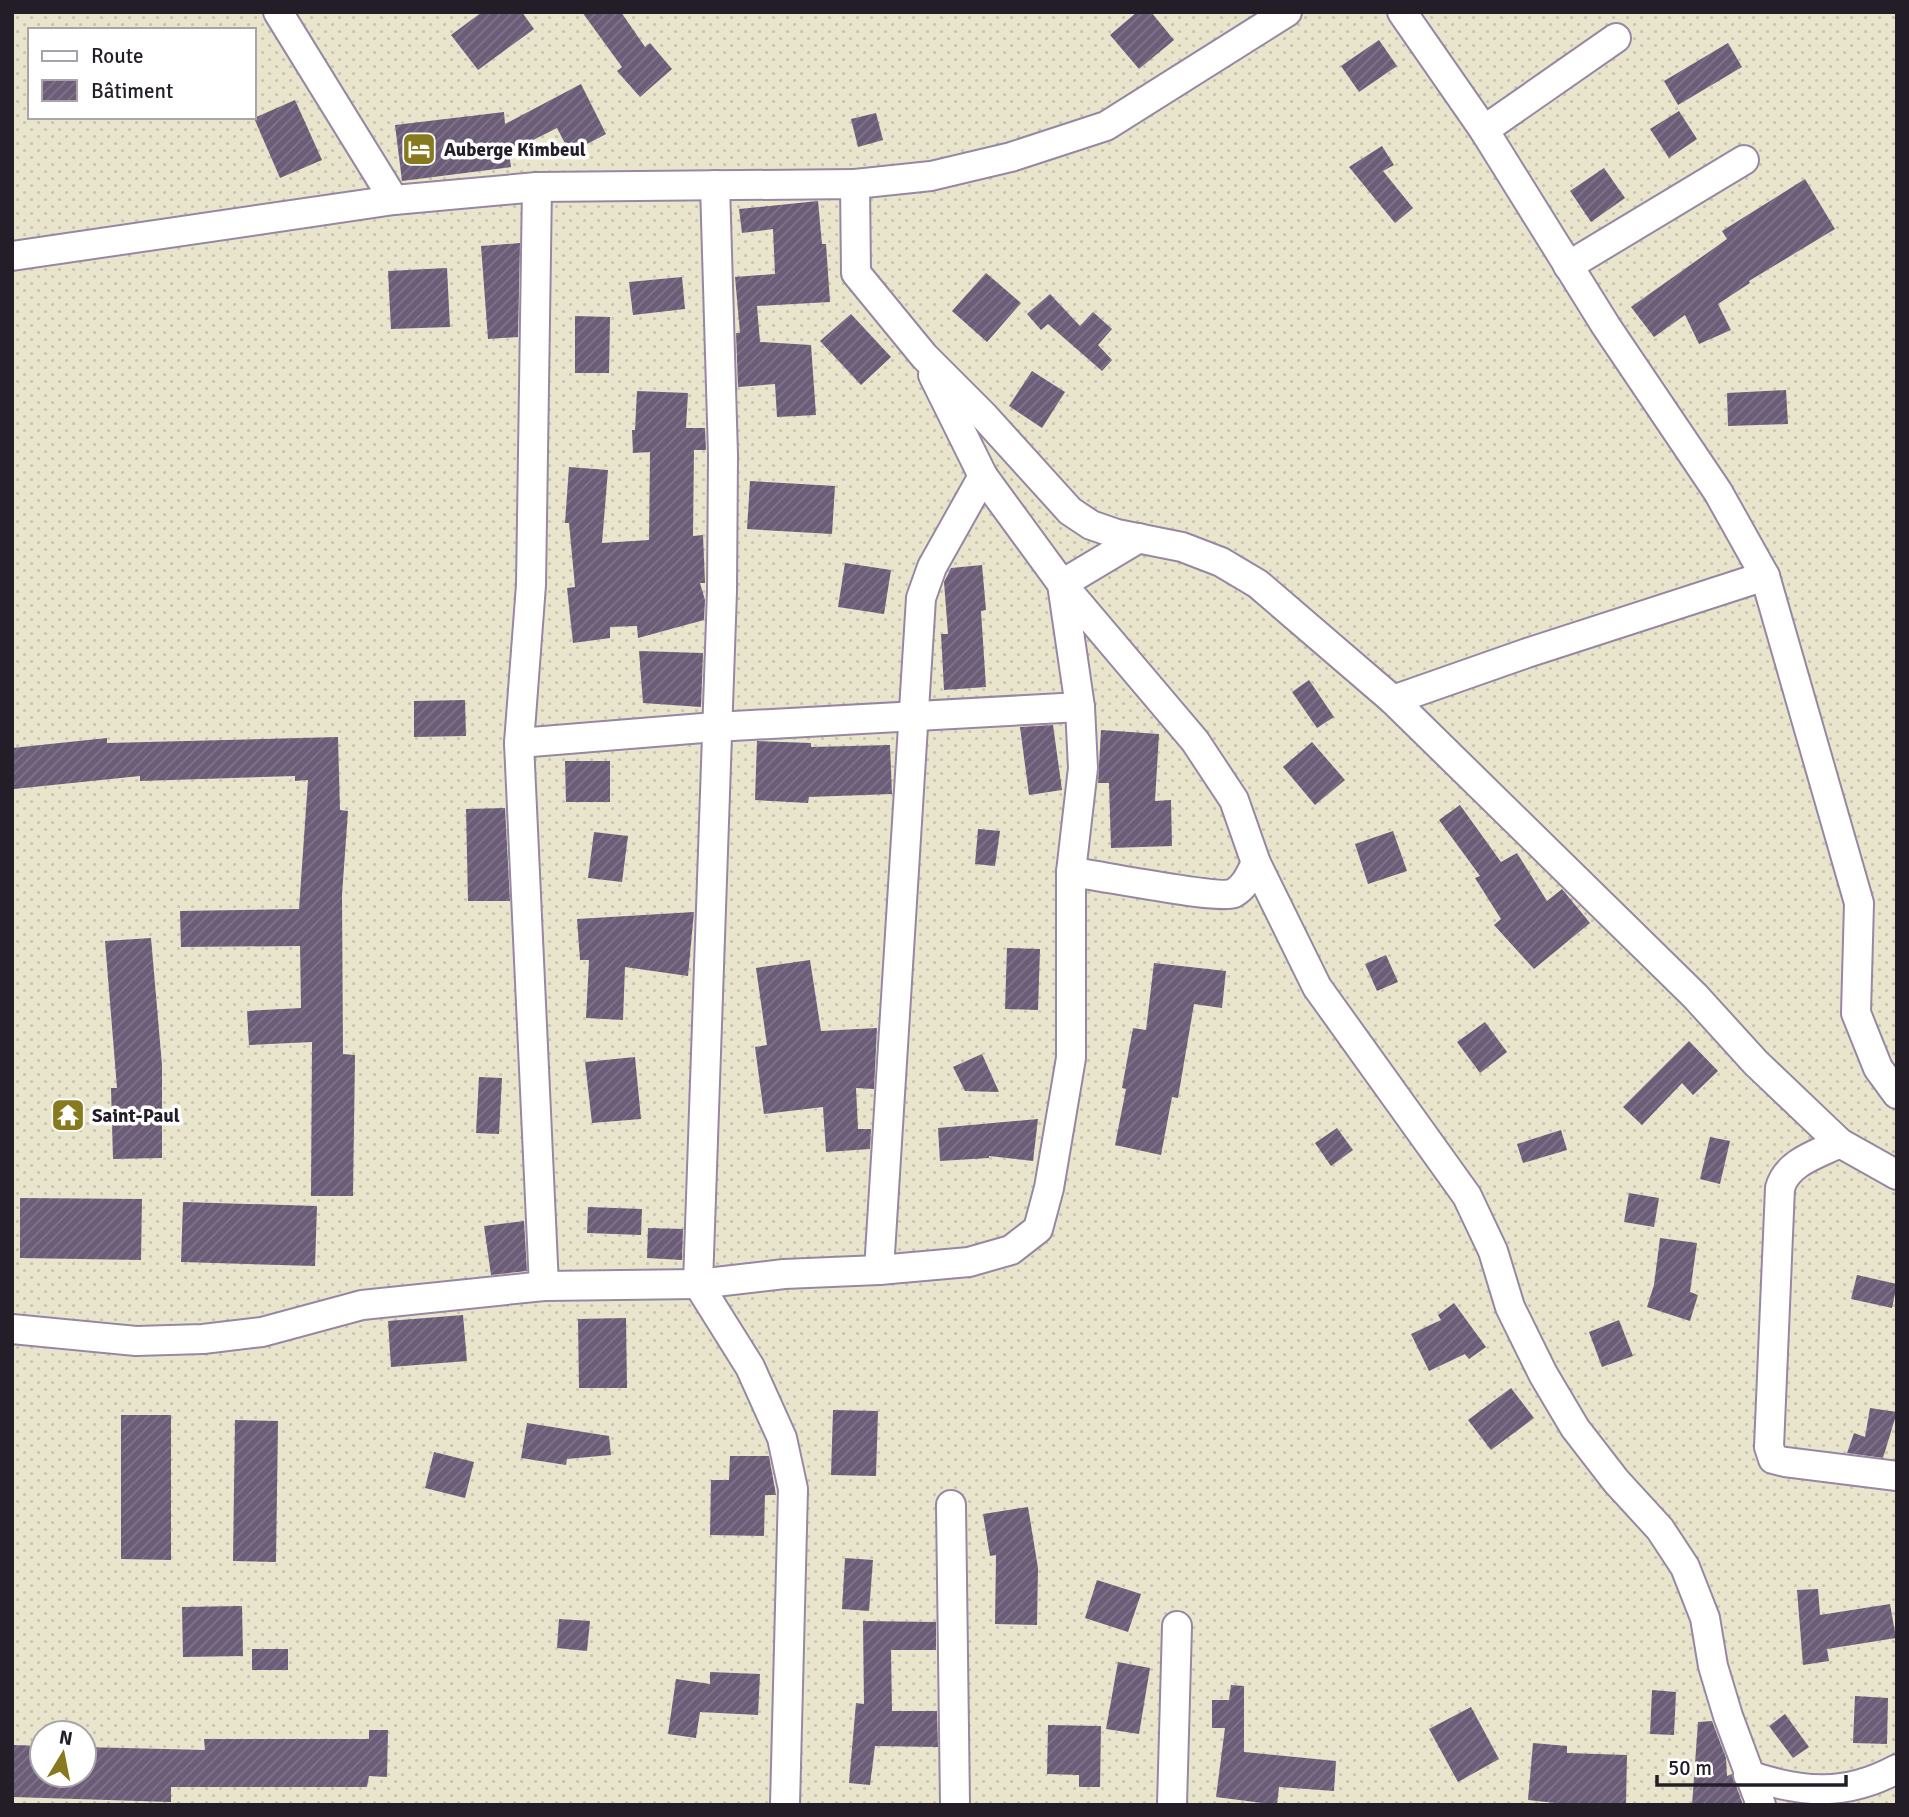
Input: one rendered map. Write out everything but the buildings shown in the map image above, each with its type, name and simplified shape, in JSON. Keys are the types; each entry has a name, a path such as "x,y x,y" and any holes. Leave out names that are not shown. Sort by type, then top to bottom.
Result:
{"street":[{"path":"278,12 394,200"},
{"path":"12,256 394,200 537,187 855,184 931,176 1011,157 1106,126 1287,12"},
{"path":"1402,12 1483,130 1568,266 1718,492 1765,576 1860,903 1856,1013 1878,1068 1897,1094"},
{"path":"1483,130 1616,38"},
{"path":"1568,266 1744,160"},
{"path":"855,184 856,272 924,356 983,415 1070,511 1091,525 1195,552 1221,562 1258,583 1393,700 1695,996 1756,1063 1840,1143 1897,1175"},
{"path":"715,185 723,455 722,591 715,727 698,1284 750,1367 782,1438 793,1489 785,1805"},
{"path":"537,187 531,585 519,743 544,1286"},
{"path":"924,356 983,476 1062,584 1195,741 1234,800 1256,863 1317,987 1369,1064 1467,1196 1493,1251 1510,1307 1543,1374 1575,1428 1616,1481 1660,1529 1685,1567 1705,1618 1713,1665 1748,1775 1761,1805"},
{"path":"879,1270 921,598 932,567 983,476"},
{"path":"1062,584 1139,538"},
{"path":"1393,700 1527,653 1765,576"},
{"path":"12,1329 136,1341 203,1339 262,1332 362,1305 544,1286 698,1284 784,1274 879,1270 969,1262 1011,1250 1038,1229 1049,1188 1071,1058 1071,873 1083,768 1080,707 1062,584"},
{"path":"519,743 715,727 1080,707"},
{"path":"1071,873 1118,877 1208,894 1232,894 1246,883 1256,863"},
{"path":"1840,1143 1792,1167 1784,1175 1780,1188 1769,1447 1773,1459 1785,1462 1897,1476"},
{"path":"951,1504 955,1805"},
{"path":"1172,1805 1177,1626"},
{"path":"1748,1775 1782,1786 1821,1791 1874,1781 1897,1769"}],"shaded area":[{"path":"12,12 1897,12 1897,1805 12,1805"}],"place":[{"name":"Auberge Kimbeul","path":"419,149"},
{"name":"Saint-Paul","path":"68,1115"}]}
